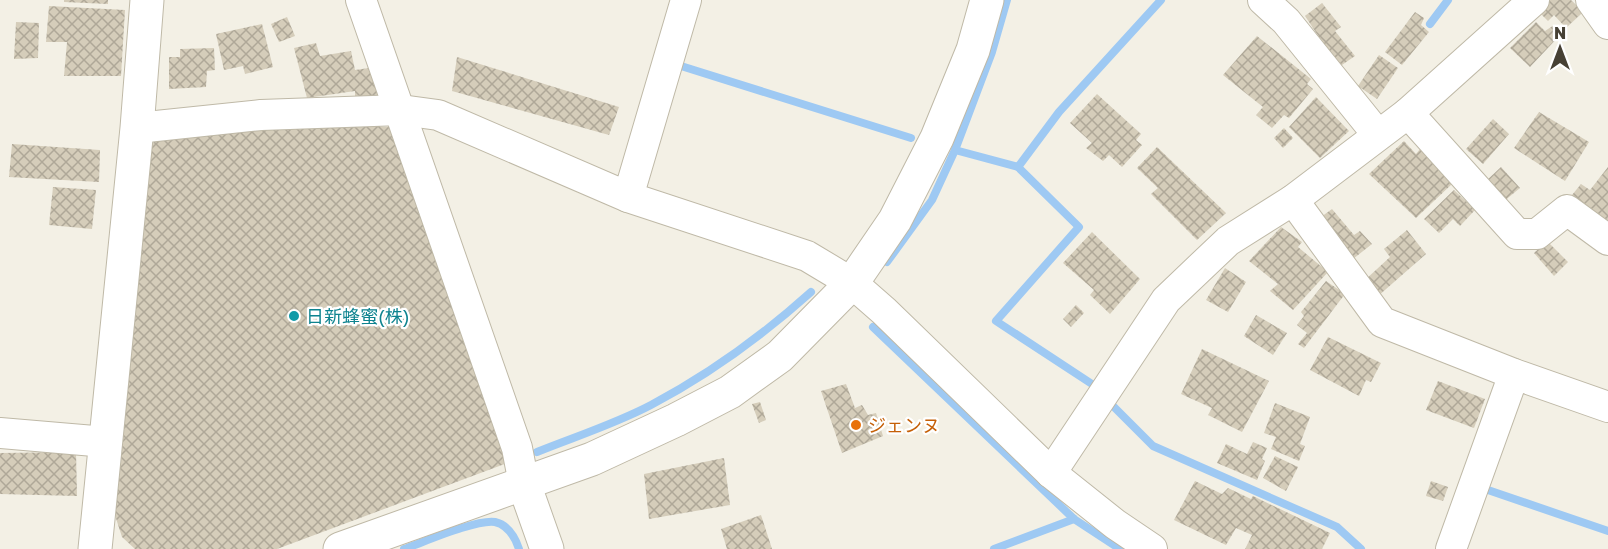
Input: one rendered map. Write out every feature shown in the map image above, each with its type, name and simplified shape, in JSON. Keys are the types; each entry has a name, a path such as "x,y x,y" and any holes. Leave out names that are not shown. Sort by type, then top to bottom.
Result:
{"street":[{"path":"95,549 137,128 147,0"},
{"path":"362,0 517,448 524,484 547,549"},
{"path":"628,197 686,0"},
{"path":"340,549 592,459 730,392 780,356 852,283 895,220 937,138 973,50 987,0"},
{"path":"1263,0 1286,21 1378,135"},
{"path":"1051,473 1166,300 1228,241 1293,200 1408,113 1534,0"},
{"path":"1591,0 1608,24"},
{"path":"137,128 261,115 401,110 438,115 628,197 807,256 852,283 884,311 1051,473 1115,524 1152,549"},
{"path":"1408,113 1517,234 1537,234 1567,210 1608,240"},
{"path":"1293,200 1382,322 1514,374 1608,407"},
{"path":"1451,549 1514,374"},
{"path":"0,433 106,442"}],"building":[{"path":"64,0 108,0 108,4 64,2"},
{"path":"1550,0 1571,0 1583,12 1566,28 1554,15 1548,21 1538,11"},
{"path":"1322,3 1341,27 1335,31 1355,56 1339,67 1305,16"},
{"path":"49,6 125,10 121,76 64,76 67,42 46,42"},
{"path":"1415,12 1424,18 1421,25 1429,32 1402,65 1385,52"},
{"path":"287,17 295,36 279,42 271,24"},
{"path":"16,22 39,23 38,58 14,59"},
{"path":"1536,22 1545,31 1554,25 1562,33 1530,67 1510,48"},
{"path":"262,24 273,67 245,74 243,66 224,70 216,34"},
{"path":"1257,36 1311,79 1307,84 1313,89 1289,118 1284,115 1272,128 1256,115 1263,107 1223,75"},
{"path":"316,43 320,56 351,51 355,70 369,68 380,100 355,99 355,91 307,98 294,48"},
{"path":"214,48 215,70 207,71 206,87 169,89 169,57 180,57 180,49"},
{"path":"1379,55 1398,68 1377,99 1358,86"},
{"path":"457,57 619,107 609,135 452,91"},
{"path":"1097,94 1141,134 1136,140 1142,145 1122,167 1109,155 1103,161 1086,148 1092,143 1070,123"},
{"path":"1316,97 1349,131 1320,158 1289,127"},
{"path":"1539,112 1589,142 1565,181 1514,148"},
{"name":"日新蜂蜜(株)","path":"379,118 380,127 393,127 510,462 277,549 135,549 122,537 112,506 143,169 154,141 171,133"},
{"path":"1493,119 1509,134 1483,164 1466,149"},
{"path":"1284,128 1293,138 1283,148 1274,138"},
{"path":"1404,141 1416,154 1420,149 1452,184 1416,218 1369,174"},
{"path":"12,144 100,150 99,182 9,177"},
{"path":"1157,147 1226,213 1197,240 1151,194 1158,188 1137,168"},
{"path":"1501,167 1520,188 1503,202 1485,182"},
{"path":"1608,167 1608,226 1578,207 1582,202 1572,195 1581,184 1590,190"},
{"path":"53,187 96,190 92,229 49,225"},
{"path":"1454,190 1475,210 1460,226 1453,219 1439,233 1424,219"},
{"path":"1332,209 1354,235 1360,231 1372,244 1353,259 1321,217"},
{"path":"1281,227 1302,242 1298,247 1328,272 1293,310 1270,291 1278,284 1249,261"},
{"path":"1407,230 1426,254 1377,297 1364,281 1390,257 1384,249"},
{"path":"1092,232 1140,279 1110,314 1090,295 1094,290 1063,263"},
{"path":"1547,241 1568,262 1554,276 1534,253"},
{"path":"1225,268 1246,282 1228,312 1206,300"},
{"path":"1326,281 1345,294 1304,348 1298,344 1307,333 1297,325 1304,316 1301,312"},
{"path":"1076,305 1084,313 1071,327 1063,319"},
{"path":"1256,315 1287,333 1273,355 1244,336"},
{"path":"1328,337 1381,363 1371,382 1366,380 1359,396 1310,370"},
{"path":"1202,349 1269,381 1242,432 1208,415 1212,408 1181,394"},
{"path":"1438,381 1485,399 1474,428 1426,410"},
{"name":"ジェンヌ","path":"846,384 855,408 862,405 868,415 876,413 883,436 842,453 821,391"},
{"path":"760,402 766,420 759,423 752,404"},
{"path":"1275,403 1310,417 1300,444 1305,446 1299,461 1271,449 1276,437 1264,433"},
{"path":"1253,442 1267,448 1262,459 1265,461 1257,480 1217,463 1226,444 1247,454"},
{"path":"76,452 77,496 0,494 0,453"},
{"path":"1275,456 1298,467 1286,491 1263,478"},
{"path":"724,458 730,505 649,519 644,474"},
{"path":"1195,481 1222,494 1228,488 1251,499 1253,496 1330,533 1322,549 1245,549 1252,535 1236,528 1226,545 1174,520"},
{"path":"1431,481 1448,487 1443,501 1426,496"},
{"path":"761,515 772,549 727,549 721,529"}],"waterway":[{"path":"955,150 992,52 1007,0"},
{"path":"1095,386 996,321 1079,227 1018,167 1059,112 1161,0"},
{"path":"1430,24 1448,0"},
{"path":"681,66 911,138"},
{"path":"887,262 932,200 955,150 1018,167"},
{"path":"537,452 623,418 673,393 735,353 811,292"},
{"path":"873,327 1074,519 1120,549"},
{"path":"1109,402 1153,446 1337,527 1361,549"},
{"path":"1485,489 1608,531"},
{"path":"994,549 1074,519"},
{"path":"404,549 464,527 487,522 495,522 504,526 519,549"}],"place":[{"name":"日新蜂蜜(株)","path":"294,316"},
{"name":"ジェンヌ","path":"856,425"}]}
